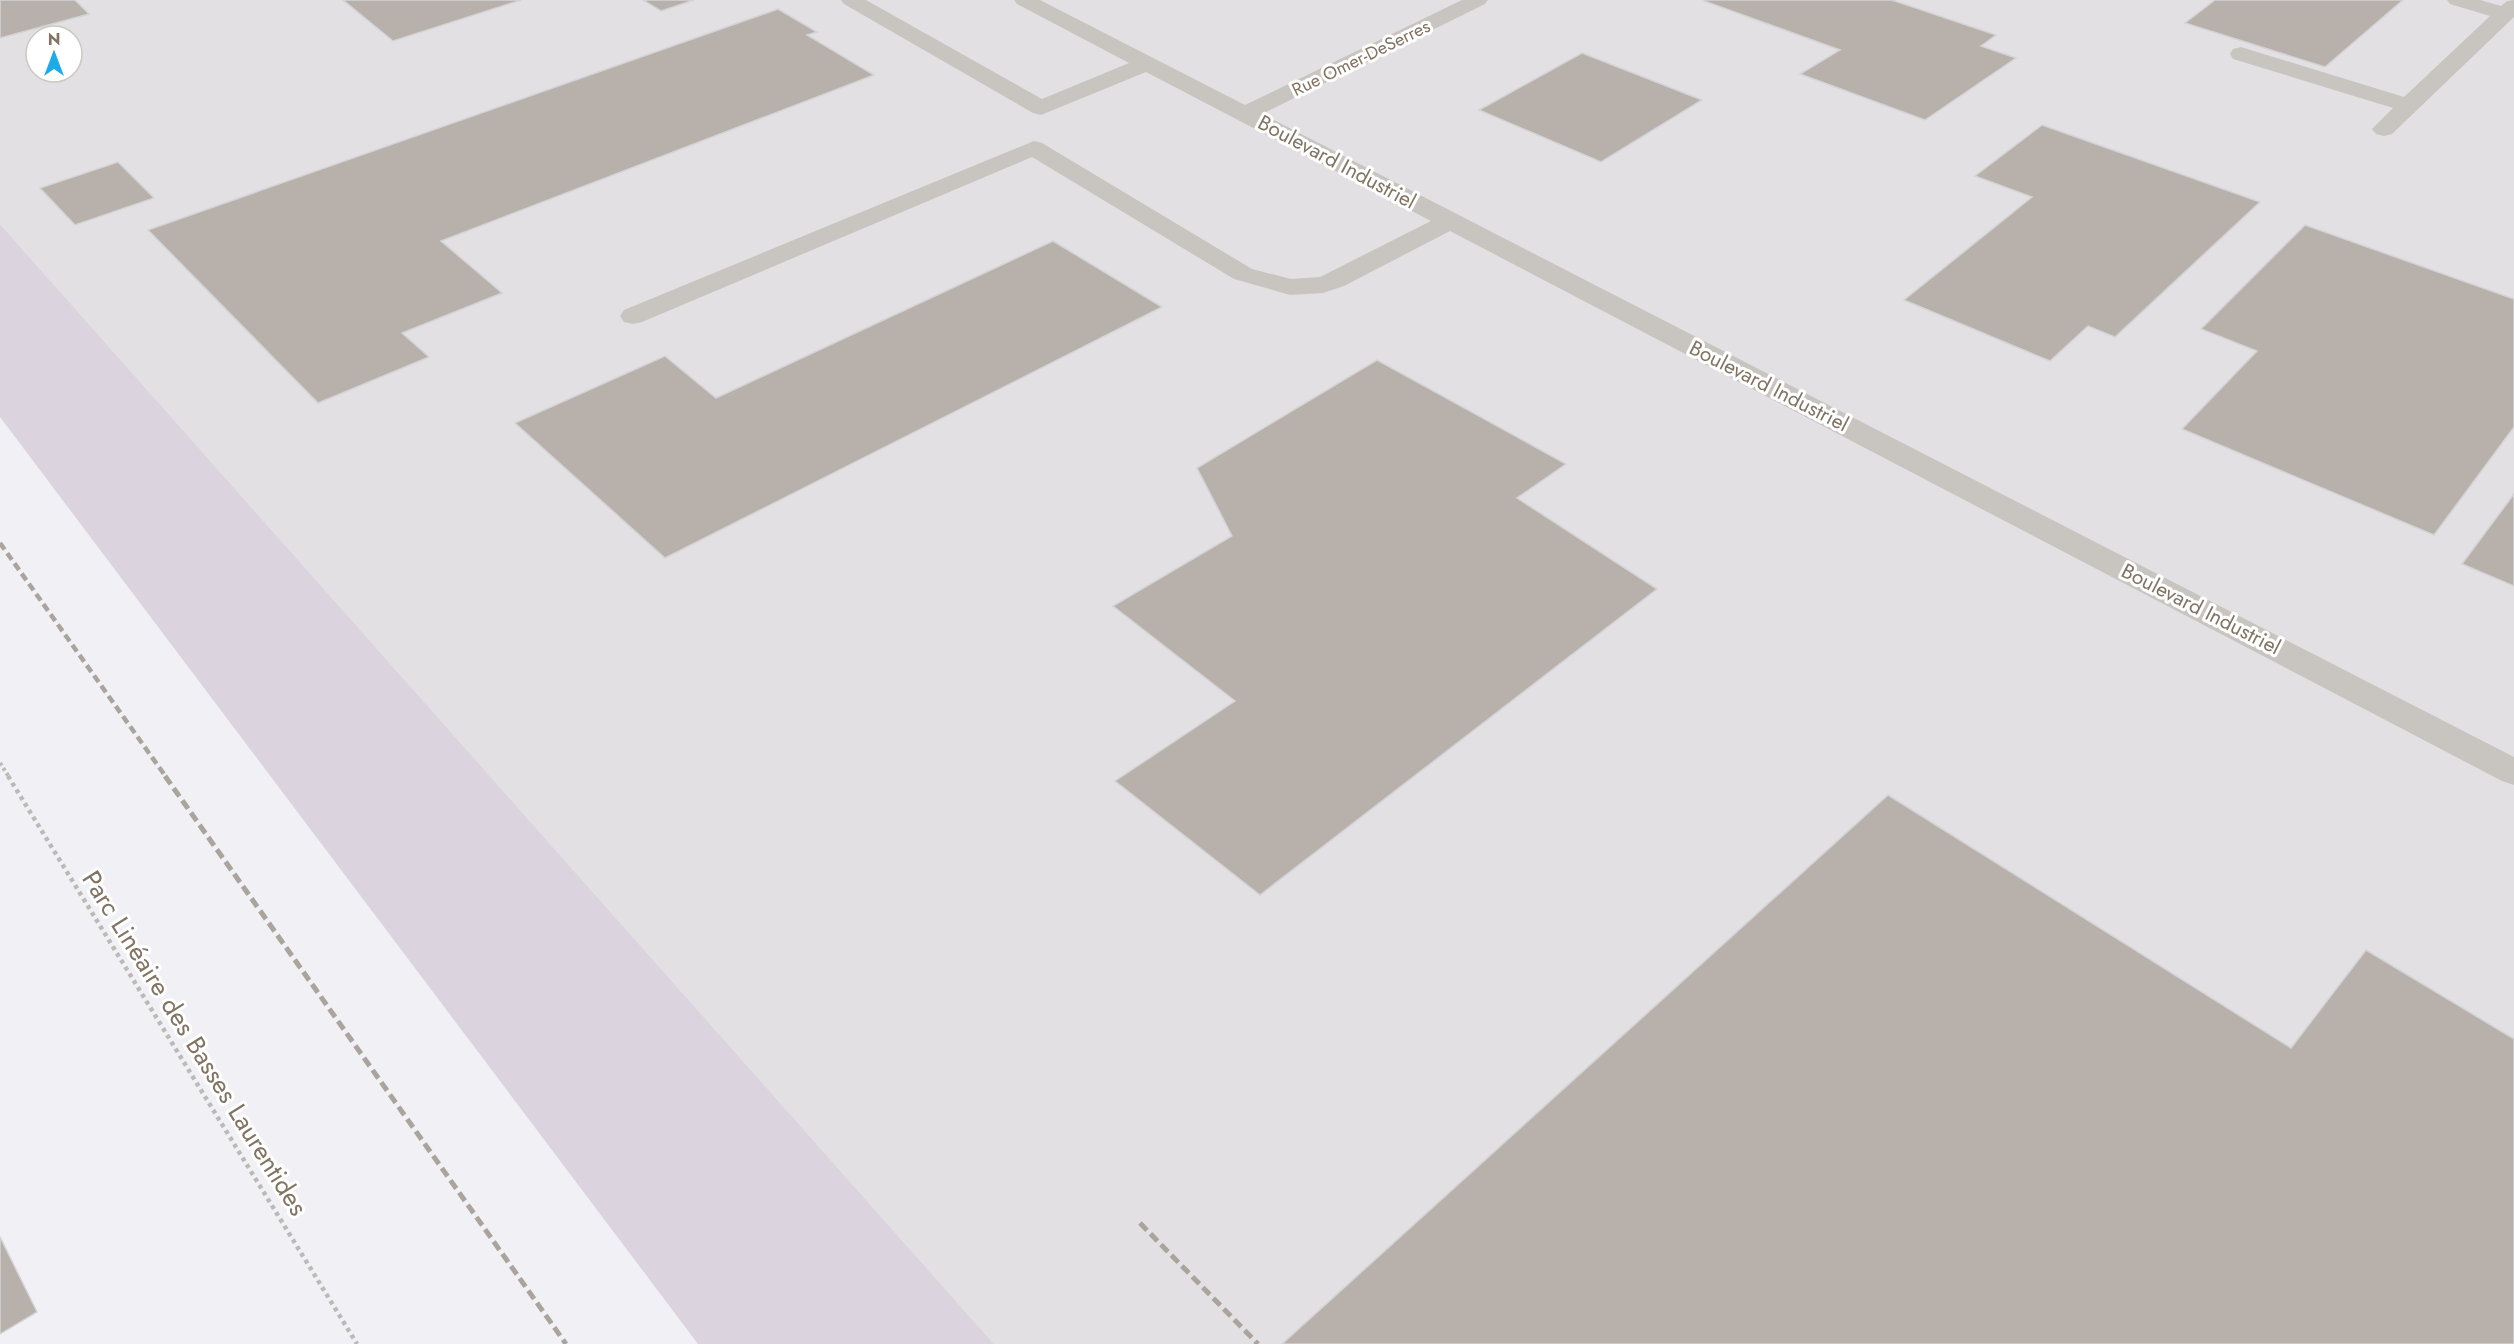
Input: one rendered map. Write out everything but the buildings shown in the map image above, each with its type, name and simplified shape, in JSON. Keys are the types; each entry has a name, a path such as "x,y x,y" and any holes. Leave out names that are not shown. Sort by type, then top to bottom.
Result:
{"street":[{"path":"851,0 1041,108 1147,64"},
{"name":"Boulevard Industriel","path":"1024,0 2514,772"},
{"name":"Rue Omer-DeSerres","path":"1244,114 1310,84 1478,0"},
{"path":"2457,0 2510,10"},
{"path":"2384,129 2510,10"},
{"path":"2241,54 2409,106"},
{"path":"633,316 1034,148 1243,274 1276,285 1308,286 1335,281 1450,221"}],"path":[{"name":"Parc Linéaire des Basses Laurentides","path":"0,763 357,1344"}],"shaded area":[{"path":"0,0 2514,0 2514,1344 994,1344 0,224"},
{"path":"0,224 994,1344 698,1344 0,417"}],"railway":[{"path":"0,543 166,777"},
{"path":"165,776 566,1344"},
{"path":"1140,1223 1258,1344"}]}
